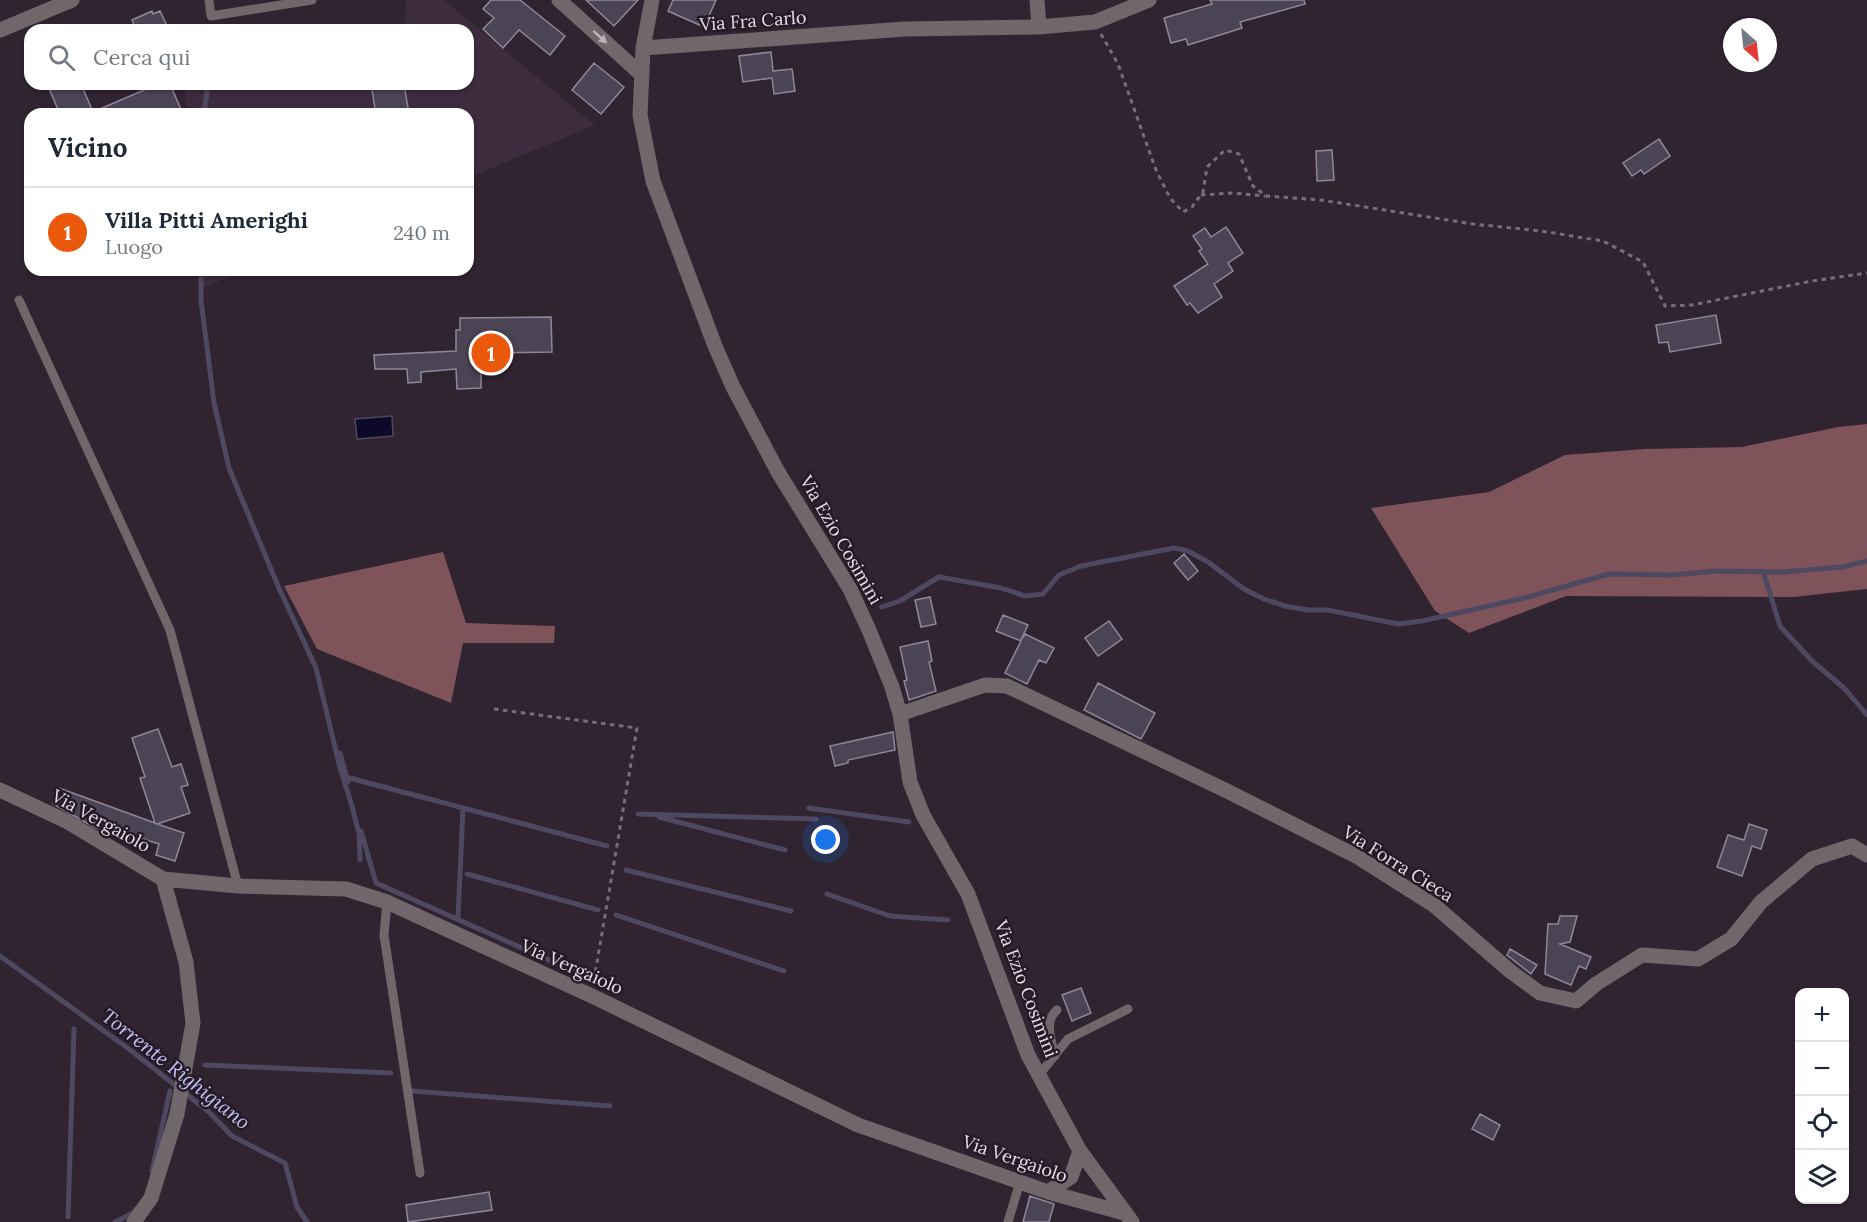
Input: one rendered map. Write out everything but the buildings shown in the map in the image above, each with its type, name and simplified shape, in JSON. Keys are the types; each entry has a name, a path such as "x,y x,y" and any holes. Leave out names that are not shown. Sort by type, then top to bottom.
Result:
{"street":[{"path":"0,30 72,0"},
{"path":"559,0 642,75"},
{"name":"Via Ezio Cosimini","path":"651,0 643,48 640,115 653,181 715,346 733,387 778,472 850,589 880,658 900,714 910,782 923,814 968,894 1028,1055 1080,1151 1129,1220"},
{"path":"1037,0 1039,27"},
{"name":"Via Fra Carlo","path":"643,48 905,29 1039,27 1095,22 1149,0"},
{"name":"Via Forra Cieca","path":"900,714 985,685 1007,686 1225,790 1356,856 1435,906 1501,964 1540,993 1576,1001 1596,984 1642,955 1698,959 1731,939 1761,902 1812,859 1852,846 1867,855"},
{"name":"Via Vergaiolo","path":"0,790 68,822 163,879 238,886 346,889 387,902 592,996 858,1125 1129,1220"},
{"path":"134,1222 151,1198 177,1114 193,1023 186,962 163,879"},
{"path":"1048,1192 1071,1177 1080,1151"}],"lane":[{"path":"209,0 211,16 312,0"},
{"path":"19,300 170,630 238,886"},
{"path":"387,902 384,935 420,1173"},
{"path":"1039,1076 1068,1040 1128,1009"},
{"path":"1055,1056 1049,1022 1057,1010"},
{"path":"1008,1222 1020,1182"}],"path":[{"path":"1095,22 1118,64 1156,170 1170,198 1183,212 1192,207 1201,195 1207,167 1225,150 1239,154 1252,186 1266,196"},
{"path":"1201,195 1232,194 1320,200 1473,224 1541,231 1603,241 1643,262 1665,306 1692,305 1812,281 1867,273"},
{"path":"494,709 637,728 592,996"}],"shaded area":[{"path":"406,0 444,0 473,24 404,24"},
{"path":"474,25 595,125 474,175 474,108 186,108 185,90 474,90"},
{"path":"200,276 232,276 201,289"},
{"path":"392,416 393,436 357,439 355,419"},
{"path":"1867,424 1867,589 1793,597 1566,596 1469,633 1435,611 1371,508 1489,492 1565,455 1645,449 1742,447 1838,427"},
{"path":"443,552 466,623 555,626 554,643 463,643 451,703 317,649 284,586"}],"waterway":[{"path":"205,108 207,90"},
{"path":"201,276 201,300 214,403 229,468 278,586 316,668 340,768 359,834 360,860"},
{"path":"882,607 900,601 939,577 1001,588 1025,596 1043,594 1059,575 1081,566 1174,548 1188,551 1208,562 1244,589 1264,599 1285,606 1308,610 1328,610 1398,624 1422,621 1524,598 1609,574 1784,572 1842,567 1867,561"},
{"path":"1763,571 1780,626 1811,660 1845,689 1867,715"},
{"path":"340,753 348,782"},
{"path":"346,777 607,846"},
{"path":"458,919 463,808"},
{"path":"809,808 909,822"},
{"path":"638,814 816,819"},
{"path":"659,817 785,850"},
{"path":"361,831 376,883 587,977"},
{"path":"626,870 791,911"},
{"path":"467,874 598,910"},
{"path":"827,894 890,916 948,920"},
{"path":"616,915 784,971"},
{"name":"Torrente Righigiano","path":"0,956 129,1049 209,1112 232,1136 285,1163 297,1207 307,1222"},
{"path":"68,1217 74,1029"},
{"path":"205,1065 391,1073"},
{"path":"152,1171 170,1091"},
{"path":"412,1091 610,1106"},
{"path":"115,1222 133,1213 136,1209"}],"place":[{"name":"Villa Pitti Amerighi","path":"491,353"}]}
